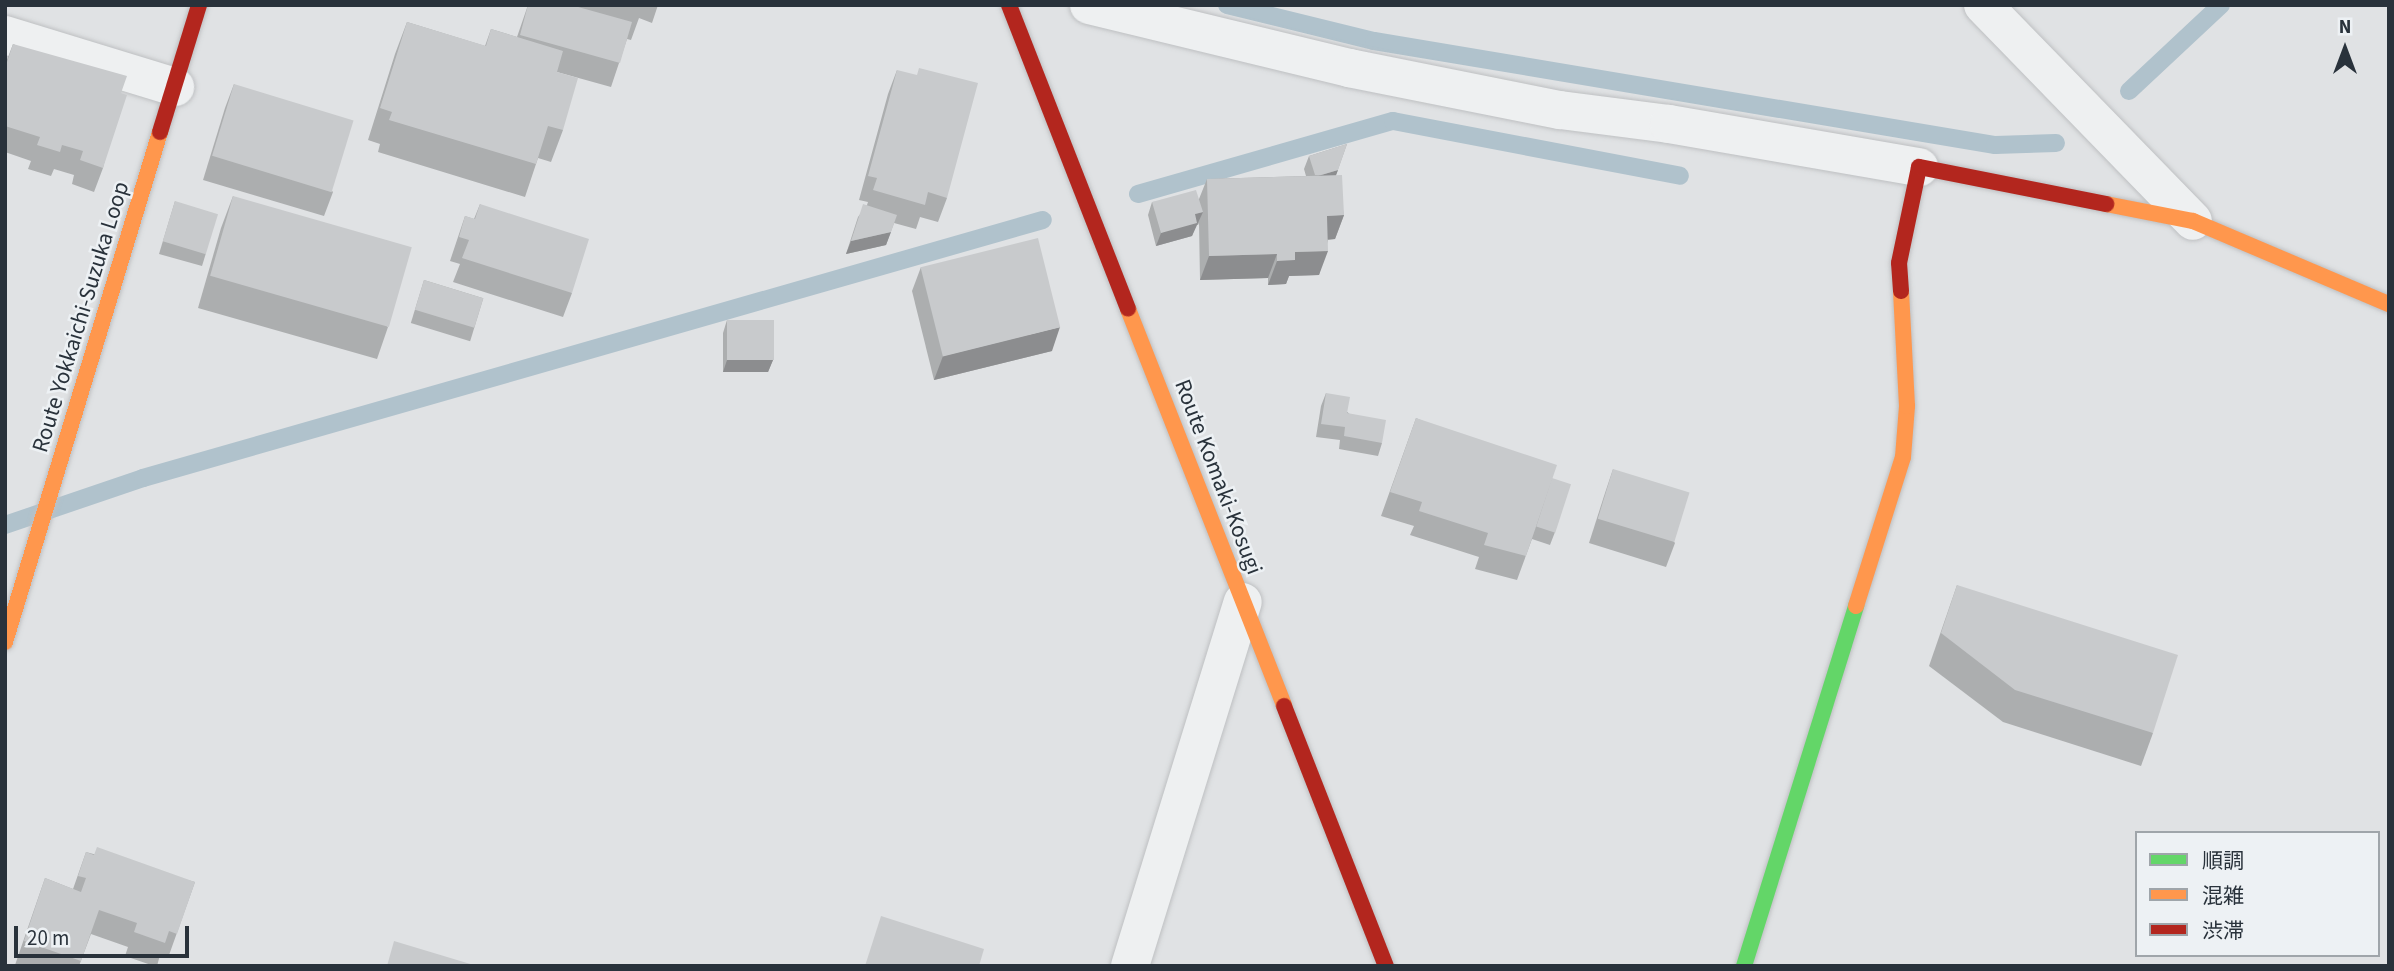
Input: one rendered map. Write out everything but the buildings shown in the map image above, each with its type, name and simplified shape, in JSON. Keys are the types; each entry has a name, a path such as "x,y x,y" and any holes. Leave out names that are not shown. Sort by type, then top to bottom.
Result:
{"main road":[{"name":"Route Yokkaichi-Suzuka Loop","path":"5,642 199,5"},
{"name":"Route Komaki-Kosugi","path":"1009,5 1386,966"},
{"path":"1744,966 1903,457 1907,406 1899,263 1919,167 2193,221 2389,304"}],"street":[{"path":"1089,5 1349,68 1560,110 1669,124 1919,167"},
{"path":"1983,5 2193,221"},
{"path":"5,34 175,87"},
{"path":"1130,966 1243,603"}],"waterway":[{"path":"1227,5 1374,41 1995,145 2056,143"},
{"path":"2129,91 2221,5"},
{"path":"1138,194 1393,121 1680,176"},
{"path":"5,525 143,478 1043,220"}],"traffic: fast":[{"path":"1744,966 1856,606"}],"traffic: slow":[{"path":"5,642 160,132"},
{"path":"2106,204 2193,221 2389,304"},
{"path":"1856,606 1903,457 1907,406 1901,291"},
{"path":"1128,309 1284,706"}],"traffic: jam":[{"path":"160,132 199,5"},
{"path":"1009,5 1128,309"},
{"path":"1901,291 1899,263 1919,167 2106,204"},
{"path":"1284,706 1386,966"}]}
